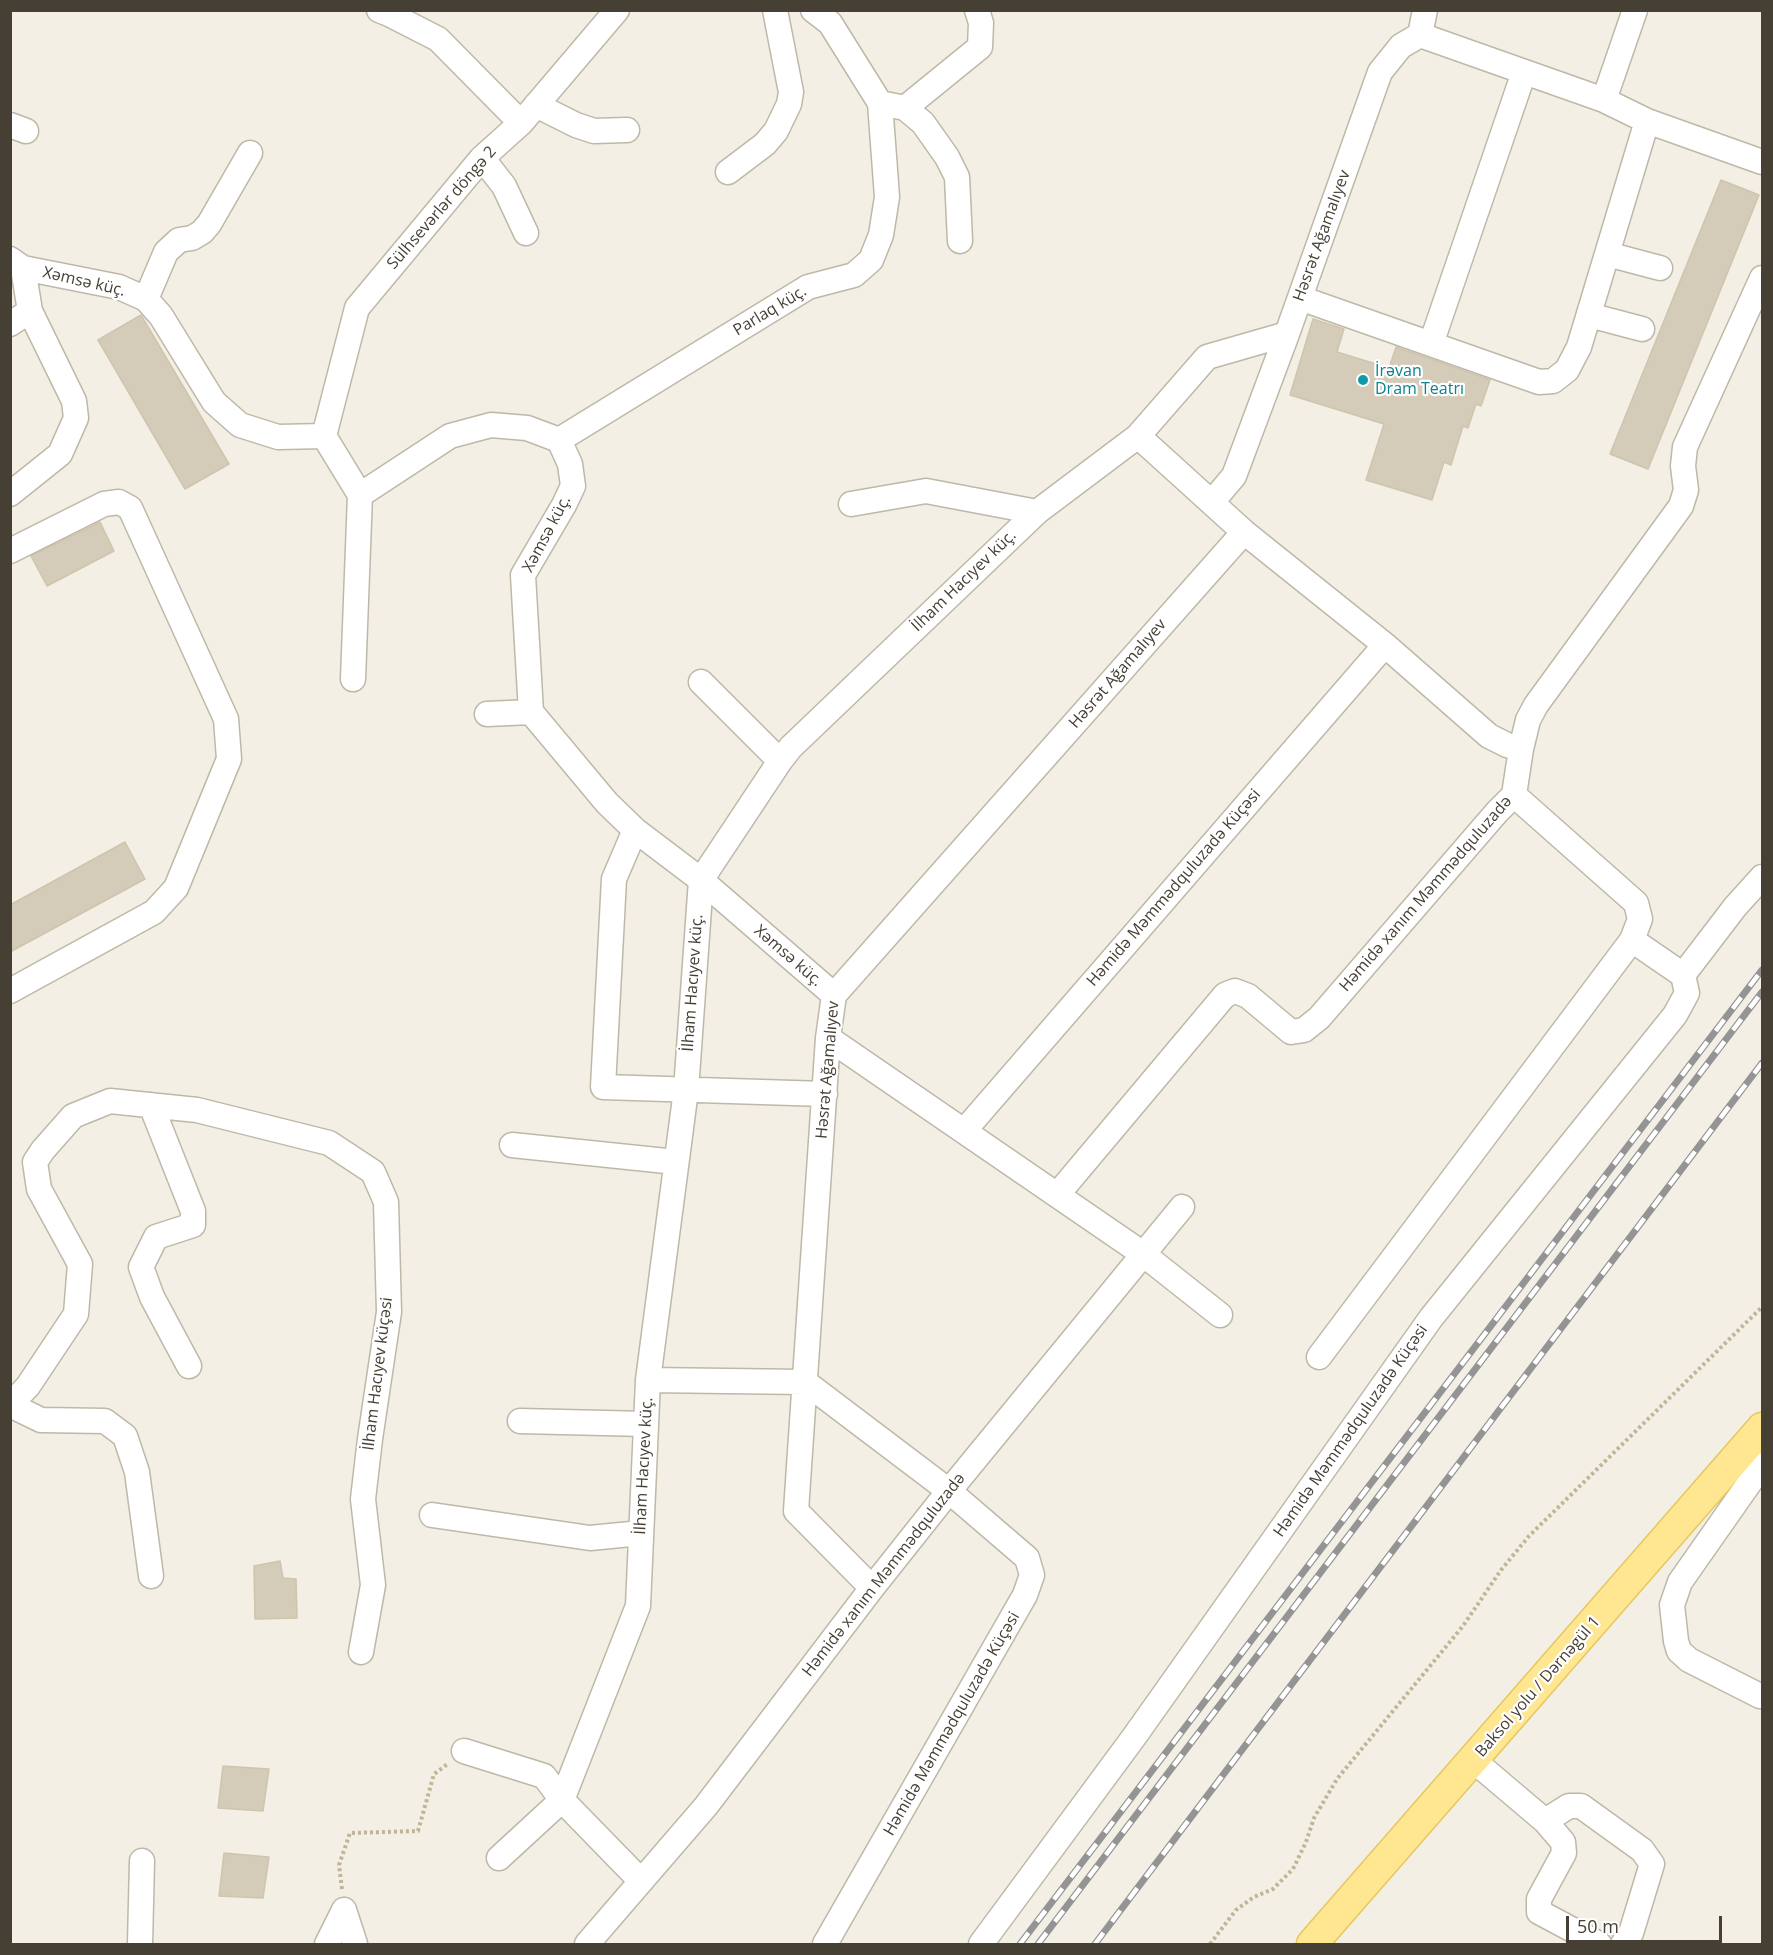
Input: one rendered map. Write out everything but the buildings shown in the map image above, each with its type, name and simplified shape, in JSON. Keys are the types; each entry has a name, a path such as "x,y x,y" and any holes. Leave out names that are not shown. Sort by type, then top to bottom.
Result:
{"main road":[{"name":"Baksol yolu / Dərnəgül 1","path":"1312,1944 1473,1760 1760,1447"}],"street":[{"path":"379,10 438,39 528,114 594,130 627,130"},
{"name":"Sülhsevərlər döngə 2","path":"324,436 357,308 482,158 528,114 617,10"},
{"path":"728,172 765,144 776,131 789,104 791,92 775,10"},
{"name":"Parlaq küç.","path":"559,440 808,286 855,275 871,260 881,235 887,197 880,103 830,23 813,10"},
{"path":"905,108 980,47 981,23 977,10"},
{"path":"1425,10 1420,35 1604,100 1647,121 1762,162"},
{"path":"1604,100 1635,10"},
{"name":"Həsrət Ağamalıyev","path":"1212,502 1234,476 1380,72 1401,46 1420,35"},
{"path":"1431,344 1524,72"},
{"path":"880,103 905,108 923,123 947,157 957,177 960,241"},
{"path":"1299,298 1539,382 1553,381 1567,370 1579,348 1647,121"},
{"path":"146,299 166,252 178,240 192,238 209,224 250,153"},
{"path":"482,158 504,186 526,233"},
{"path":"1607,254 1660,268"},
{"path":"10,494 60,454 76,418 74,401 20,318 17,264"},
{"name":"Xəmsə küç.","path":"17,264 118,287 146,299 161,316 214,402 240,425 279,437 324,436"},
{"name":"Həmidə xanım Məmmədquluzadə","path":"1056,1195 1225,995 1235,991 1248,996 1291,1032 1304,1030 1319,1018 1514,795 1528,720 1536,705 1682,506 1686,490 1683,466 1685,447 1761,285"},
{"path":"1589,315 1642,329"},
{"name":"İlham Hacıyev küç.","path":"500,1858 562,1800 638,1606 648,1380 686,1090 701,880 791,747 1037,512 1138,436 1207,357 1287,334"},
{"path":"360,495 450,436 491,425 527,428 559,440"},
{"path":"324,436 360,495 353,679"},
{"path":"1138,436 1244,532 1384,645 1489,736 1521,749"},
{"name":"Xəmsə küç.","path":"559,440 570,464 573,486 523,575 531,712 608,803 635,830 701,880 834,995"},
{"path":"851,504 926,491 1037,512"},
{"path":"10,551 104,504 119,502 130,508 226,718 229,759 176,888 154,912 10,991"},
{"name":"Həsrət Ağamalıyev","path":"872,1588 796,1511 828,1038 834,995 1244,532"},
{"name":"Həmidə Məmmədquluzadə Küçəsi","path":"964,1131 1384,645"},
{"path":"701,682 780,761"},
{"path":"487,714 531,712"},
{"path":"1319,1357 1632,940 1640,919 1636,903 1514,795"},
{"path":"635,830 614,879 603,1087 825,1094"},
{"path":"1632,940 1683,975 1735,907 1762,877"},
{"name":"Həmidə Məmmədquluzadə Küçəsi","path":"981,1944 1187,1662 1431,1318 1675,1015 1687,993 1683,975"},
{"path":"828,1038 1143,1254 1220,1315"},
{"name":"İlham Hacıyev küçəsi","path":"151,1576 137,1472 125,1436 105,1421 41,1420 10,1405 28,1386 76,1314 80,1264 39,1189 35,1162 73,1116 110,1101 197,1110 329,1143 373,1172 386,1202 389,1312 363,1499 373,1585 361,1652"},
{"path":"151,1105 193,1211 193,1225 156,1237 141,1267 152,1297 189,1366"},
{"path":"512,1144 676,1162"},
{"name":"Həmidə xanım Məmmədquluzadə","path":"587,1944 706,1806 949,1491 1182,1207"},
{"path":"648,1380 805,1382"},
{"name":"Həmidə Məmmədquluzadə Küçəsi","path":"805,1382 949,1491 1027,1558 1032,1575 1025,1595 825,1944"},
{"path":"520,1421 646,1424"},
{"path":"1760,1447 1680,1582 1672,1605 1679,1651 1689,1660 1760,1696"},
{"path":"432,1515 590,1538 641,1533"},
{"path":"464,1751 544,1776 562,1800 641,1881"},
{"path":"1473,1760 1545,1821 1563,1842 1564,1853 1539,1899 1539,1912 1599,1944"},
{"path":"1545,1821 1569,1806 1581,1806 1642,1850 1652,1864 1631,1933 1623,1944"},
{"path":"140,1944 142,1861"},
{"path":"327,1944 344,1910"},
{"path":"344,1910 355,1944"}],"path":[{"path":"1210,1944 1236,1911 1254,1897 1274,1888 1293,1869 1314,1818 1337,1779 1463,1626 1529,1536 1762,1307"},
{"path":"344,1910 339,1865 350,1833 418,1831 434,1774 464,1751"}],"railway":[{"path":"1020,1944 1762,970"},
{"path":"1038,1944 1762,992"},
{"path":"1095,1944 1762,1063"}],"place":[{"name":"İrəvan Dram Teatrı","path":"1363,380"}]}
